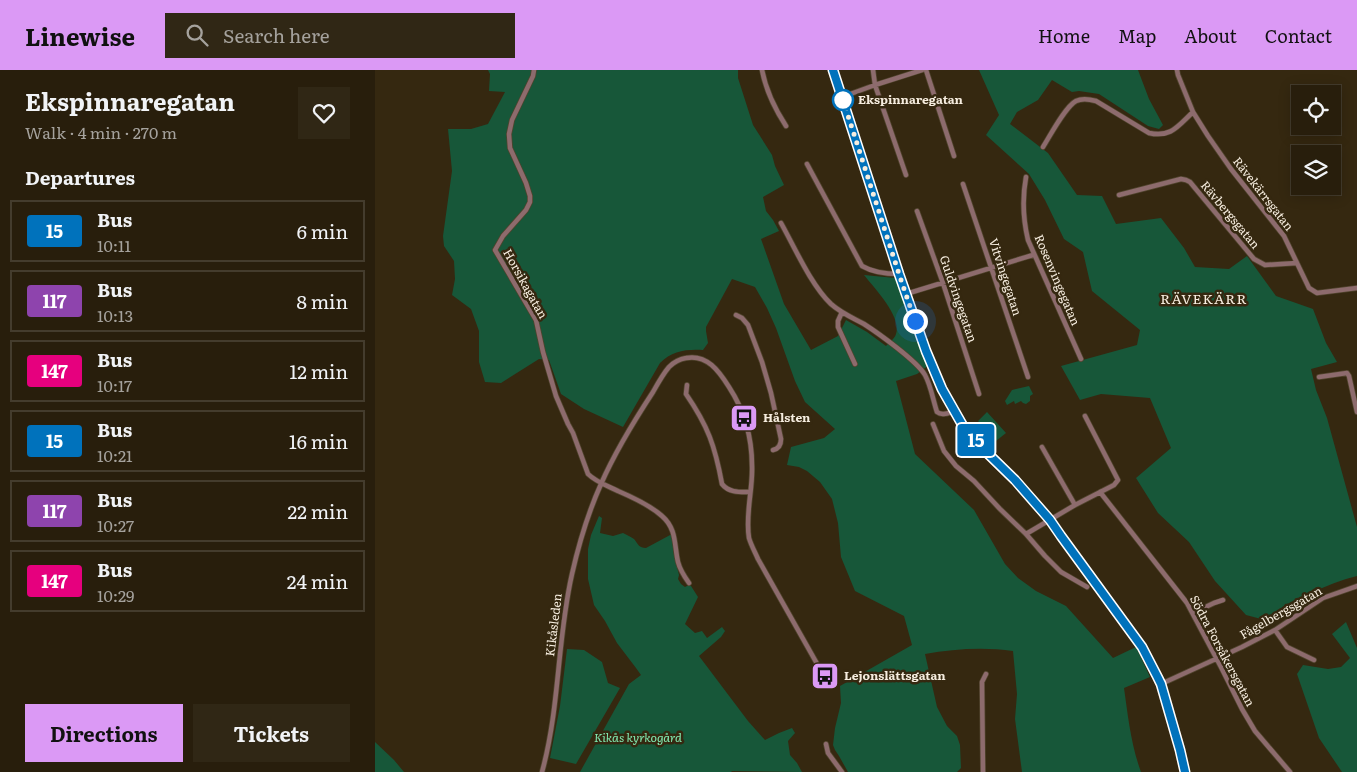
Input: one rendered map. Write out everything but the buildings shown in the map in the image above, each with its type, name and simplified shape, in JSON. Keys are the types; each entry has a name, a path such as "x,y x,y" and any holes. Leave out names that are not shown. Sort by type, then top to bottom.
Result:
{"street":[{"name":"Horsikagatan","path":"534,70 533,76 512,120 509,134 510,148 526,183 530,202 526,210 503,236 495,250 536,320 543,352 558,402 573,433 588,474 601,483"},
{"path":"762,70 770,98 786,126"},
{"path":"833,70 899,274 933,370 942,389 963,426 1050,520 1142,647 1161,684 1185,772"},
{"path":"873,70 875,85 906,175"},
{"path":"842,97 924,70 954,156"},
{"name":"Rävekärrsgatan","path":"1177,70 1193,112 1231,169 1284,236 1309,288 1315,293 1357,288"},
{"path":"1043,147 1070,105 1079,100 1088,99 1096,101 1149,133 1157,135 1169,133 1193,112"},
{"path":"807,164 862,266 868,270 881,273 899,274"},
{"name":"Rosenvingegatan","path":"1026,177 1023,210 1028,240 1033,255 1081,359"},
{"name":"Rävbergsgatan","path":"1119,195 1181,179 1186,180 1190,182 1254,259 1265,264 1297,263"},
{"name":"Vitvingegatan","path":"963,184 1028,377"},
{"name":"Guldvingegatan","path":"917,211 943,283 979,394"},
{"path":"781,223 816,286 830,303 870,328 918,366 928,381 937,412 946,414 955,411"},
{"path":"906,294 1033,255"},
{"path":"842,312 837,327 855,364"},
{"path":"736,315 744,320 751,331 771,394 781,439 778,448 773,450"},
{"path":"689,583 681,572 675,536 668,522 656,511 601,483 665,371 677,360 695,357 702,358 709,363 725,380 747,425 753,467 748,516 750,539 763,568 820,669"},
{"path":"1319,377 1347,374 1357,412"},
{"path":"687,386 686,394 697,410 713,444 722,484 729,490 750,492"},
{"path":"1026,534 1114,485 1119,480 1085,416"},
{"path":"933,424 944,450 956,466 974,481 1061,572 1087,587"},
{"path":"1042,447 1075,505"},
{"name":"Kikåsleden","path":"542,772 555,702 572,575 585,526 601,483"},
{"name":"Södra Forsåkersgatan","path":"1100,492 1193,612 1255,731 1290,772"},
{"name":"Fågelbergsgatan","path":"1161,684 1275,630 1323,598 1357,586"},
{"path":"1193,612 1223,600"},
{"path":"1275,630 1287,647 1314,660"},
{"path":"983,772 982,682 986,674"},
{"path":"826,744 828,753 842,772"}],"green space":[{"path":"488,70 738,70 738,78 753,125 772,155 784,185 763,197 766,211 779,231 761,239 784,304 811,350 838,336 846,320 886,346 896,334 895,319 886,303 864,275 895,278 929,365 917,374 896,381 915,454 974,510 1005,564 1018,578 1036,591 1066,606 1113,658 1136,647 1150,677 1124,688 1132,741 1141,772 1022,772 1015,719 1017,694 1013,651 980,649 925,654 937,707 947,726 957,736 960,745 961,768 957,772 848,772 833,745 841,703 840,686 912,645 904,616 855,591 841,557 838,523 832,499 820,482 807,471 799,467 787,465 791,447 824,438 835,429 805,402 795,381 776,328 755,287 732,279 706,327 708,343 703,350 680,352 669,356 660,363 623,427 584,409 561,394 549,360 539,359 501,383 485,382 479,362 479,331 471,309 452,295 455,279 454,261 444,246 443,236 452,171 448,129 471,129 488,124 505,92 489,91 490,74"},
{"path":"979,70 1138,70 1149,99 1163,125 1159,129 1148,126 1099,94 1079,91 1072,92 1052,80 1038,100 1017,112 1010,124 1048,153 1077,195 1102,196 1116,224 1161,218 1184,248 1195,267 1229,269 1247,256 1276,296 1313,309 1326,343 1337,362 1311,369 1316,390 1327,418 1357,527 1357,576 1345,579 1298,600 1265,620 1246,615 1215,581 1189,542 1158,513 1136,478 1171,448 1150,398 1101,394 1080,400 1061,366 1137,345 1140,330 1092,291 1083,252 1064,239 1045,200 1029,174 986,135 999,115"},
{"path":"1029,386 1033,394 1030,396 1030,401 1026,404 1021,401 1015,404 1014,401 1007,405 1005,401 1012,390"},
{"path":"987,412 1006,433 996,441 978,421"},
{"name":"Kikås kyrkogård","path":"599,516 602,518 600,533 613,536 623,533 634,539 644,548 672,534 674,555 679,575 678,579 685,587 691,586 698,597 685,624 695,633 702,631 707,638 722,627 725,631 721,637 699,656 748,721 765,740 792,728 795,733 788,741 790,755 802,772 580,772 629,684 641,675 617,643 594,605 588,579 588,549 591,535"},
{"path":"1346,622 1357,648 1357,772 1342,772 1319,738 1297,674 1303,665 1328,669 1341,667 1350,658 1332,634"},
{"path":"567,649 584,650 602,662 608,683 620,688 576,764 550,758 560,706"},
{"path":"375,742 394,760 404,772 375,772"}],"bus line":[{"name":"15","path":"833,70 899,274 933,370 942,389 963,426 1050,520 1142,647 1161,684 1185,772"}],"place":[{"name":"Ekspinnaregatan","path":"843,100"},
{"name":"Hålsten","path":"744,418"},
{"name":"Lejonslättsgatan","path":"825,676"}],"district":[{"name":"RÄVEKÄRR","path":"1204,299"}],"route":[{"path":"843,100 915,321"}]}
